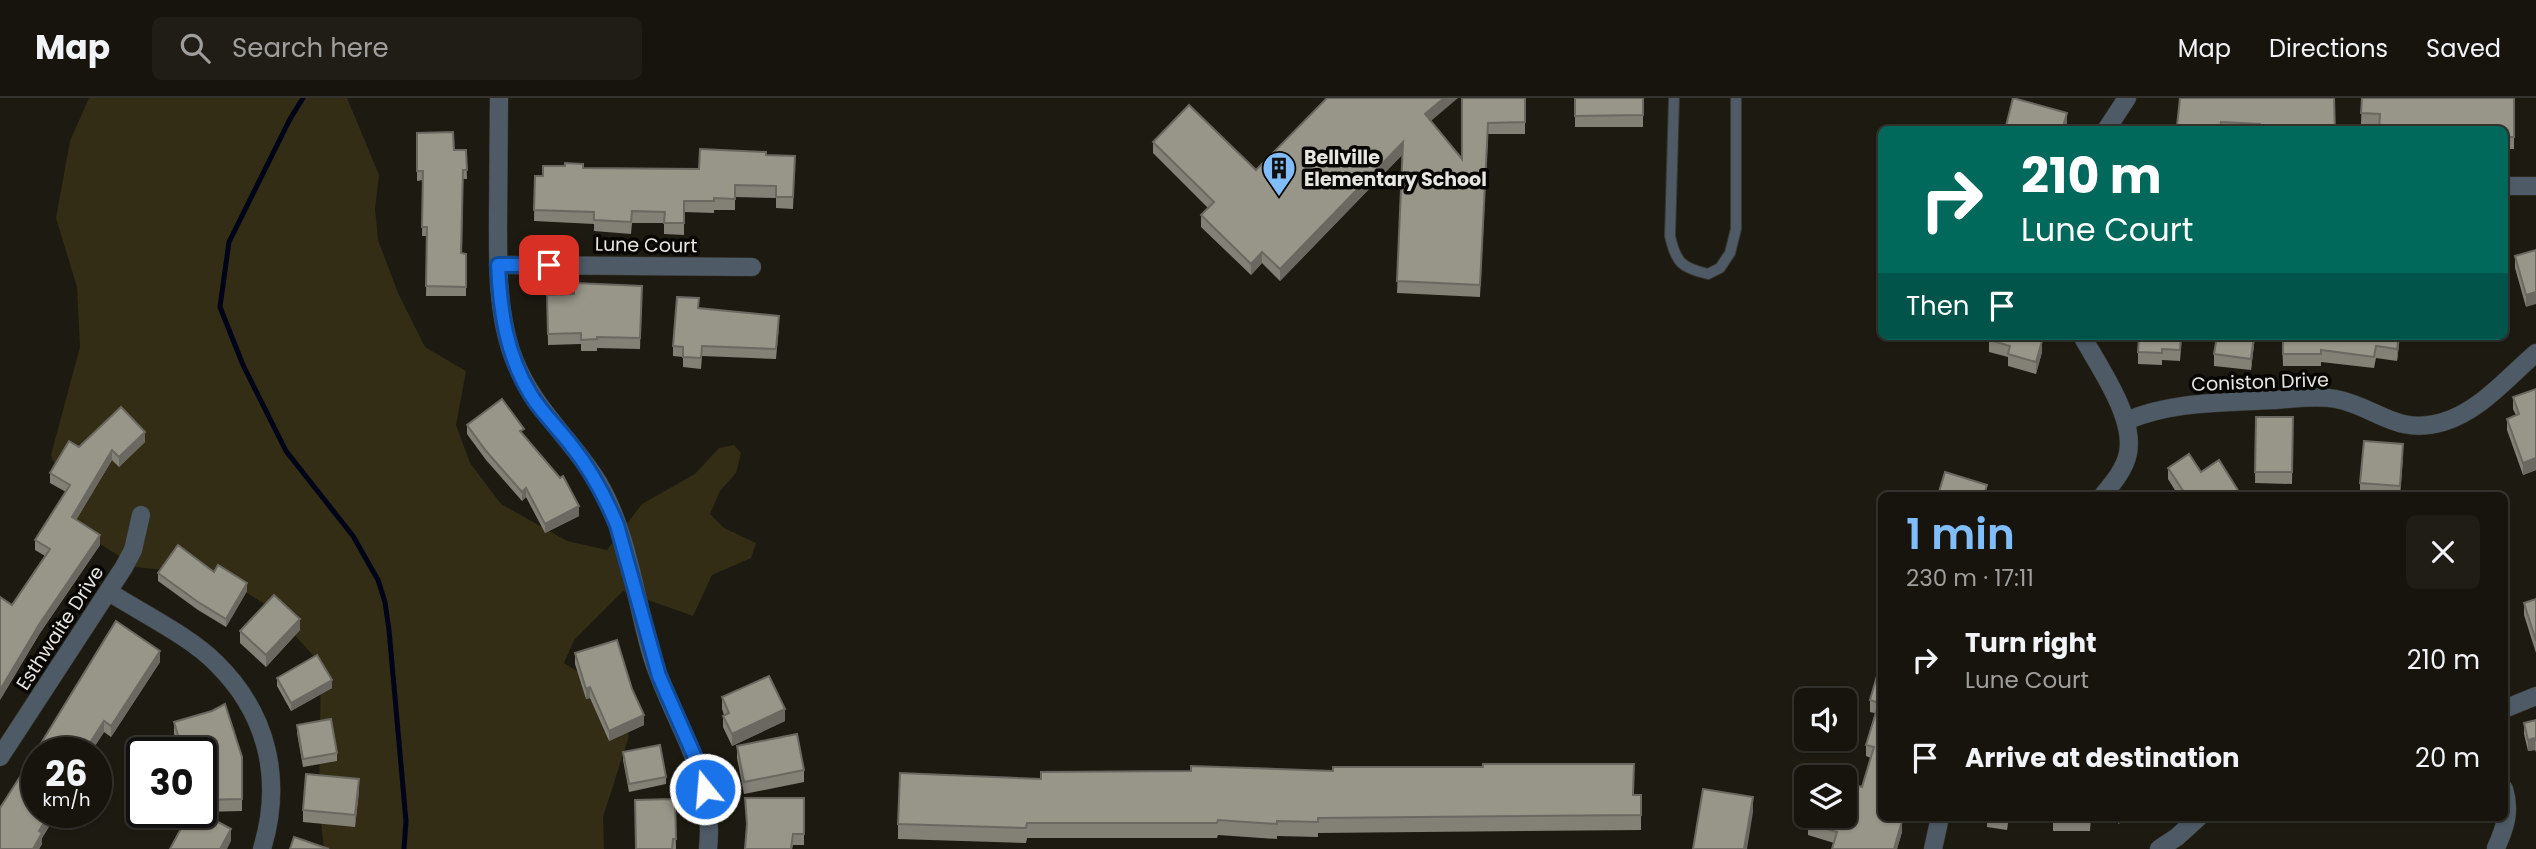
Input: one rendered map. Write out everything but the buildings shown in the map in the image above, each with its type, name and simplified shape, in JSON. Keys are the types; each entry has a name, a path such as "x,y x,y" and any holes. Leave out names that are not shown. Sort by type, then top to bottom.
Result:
{"street":[{"path":"499,98 498,265 504,330 520,375 537,403 598,484 617,525 659,676 697,762 705,789 708,849"},
{"path":"2109,126 2127,98"},
{"path":"2508,186 2536,186"},
{"name":"Lune Court","path":"498,265 752,267"},
{"path":"2084,340 2126,421 2129,438 2128,454 2122,468 2105,492"},
{"name":"Coniston Drive","path":"2126,421 2148,412 2177,406 2322,398 2350,404 2395,423 2423,426 2451,419 2474,407 2536,353"},
{"name":"Esthwaite Drive","path":"0,757 109,592 133,550 141,515"},
{"path":"109,592 215,661 244,696 262,735 271,770 272,801 262,849"},
{"path":"2508,707 2536,696"},
{"path":"1933,849 1939,821"},
{"path":"2159,849 2195,821"},
{"path":"2496,848 2505,821"}],"lane":[{"path":"1674,98 1670,236 1675,258 1690,270 1708,274 1720,268 1730,253 1736,229 1735,98"}],"shaded area":[{"path":"89,98 347,98 379,175 375,209 378,240 398,293 425,347 466,371 456,425 470,463 501,504 567,541 607,550 642,504 695,474 719,448 734,445 741,453 736,473 720,491 710,514 724,528 756,543 751,558 712,575 693,616 623,591 574,640 564,663 611,693 629,736 603,817 604,849 324,849 319,802 321,664 268,606 220,576 136,567 82,532 51,455 80,347 77,287 56,218 70,141"}],"waterway":[{"path":"303,98 229,242 220,307 243,365 286,451 353,536 378,580 385,602 389,630 406,821 404,849"}],"place":[{"name":"Bellville Elementary School","path":"1279,198"}],"route":[{"path":"549,265 498,265 504,330 520,375 530,394 585,464 608,503 617,525 651,653 669,700 688,738 705,789"}]}
